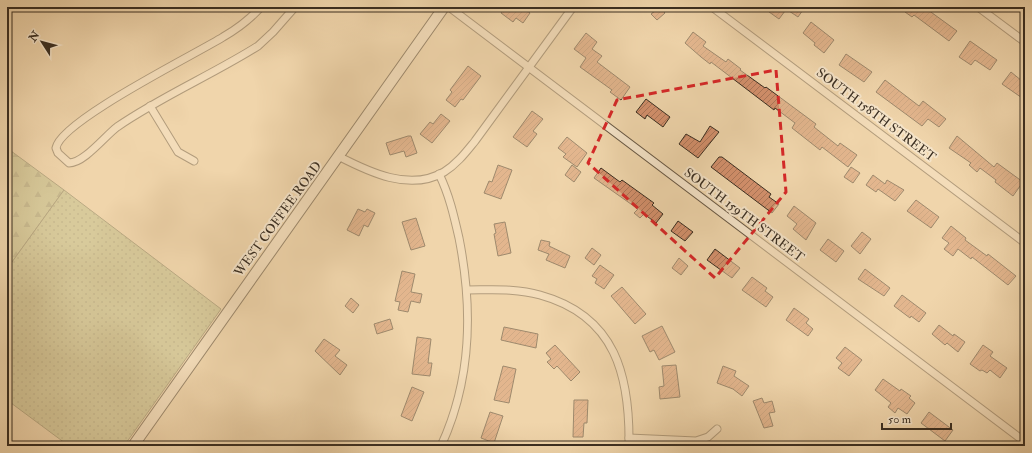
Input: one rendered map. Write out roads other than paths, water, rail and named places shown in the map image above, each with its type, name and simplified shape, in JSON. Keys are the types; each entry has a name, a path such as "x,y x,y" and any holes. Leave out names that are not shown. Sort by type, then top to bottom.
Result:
{"street":[{"path":"261,7 242,24 223,37 147,78 102,107 75,126 59,141 56,145 57,150 69,163 78,161 114,129 150,106 258,46 273,32 295,7"},
{"name":"WEST COFFEE ROAD","path":"133,446 444,7"},
{"name":"SOUTH 159TH STREET","path":"449,7 1025,442"},
{"path":"338,156 366,170 389,177 414,180 439,174 458,161 475,141 573,7"},
{"name":"SOUTH 158TH STREET","path":"712,7 1025,243"},
{"path":"978,7 1025,42"},
{"path":"150,106 178,152 194,161"},
{"path":"439,174 447,190 463,260 467,290 468,334 465,372 460,397 441,446"},
{"path":"467,290 509,290 540,294 573,309 592,323 613,350 622,372 627,397 629,446"},
{"path":"629,438 696,441 708,437 717,429"}]}
